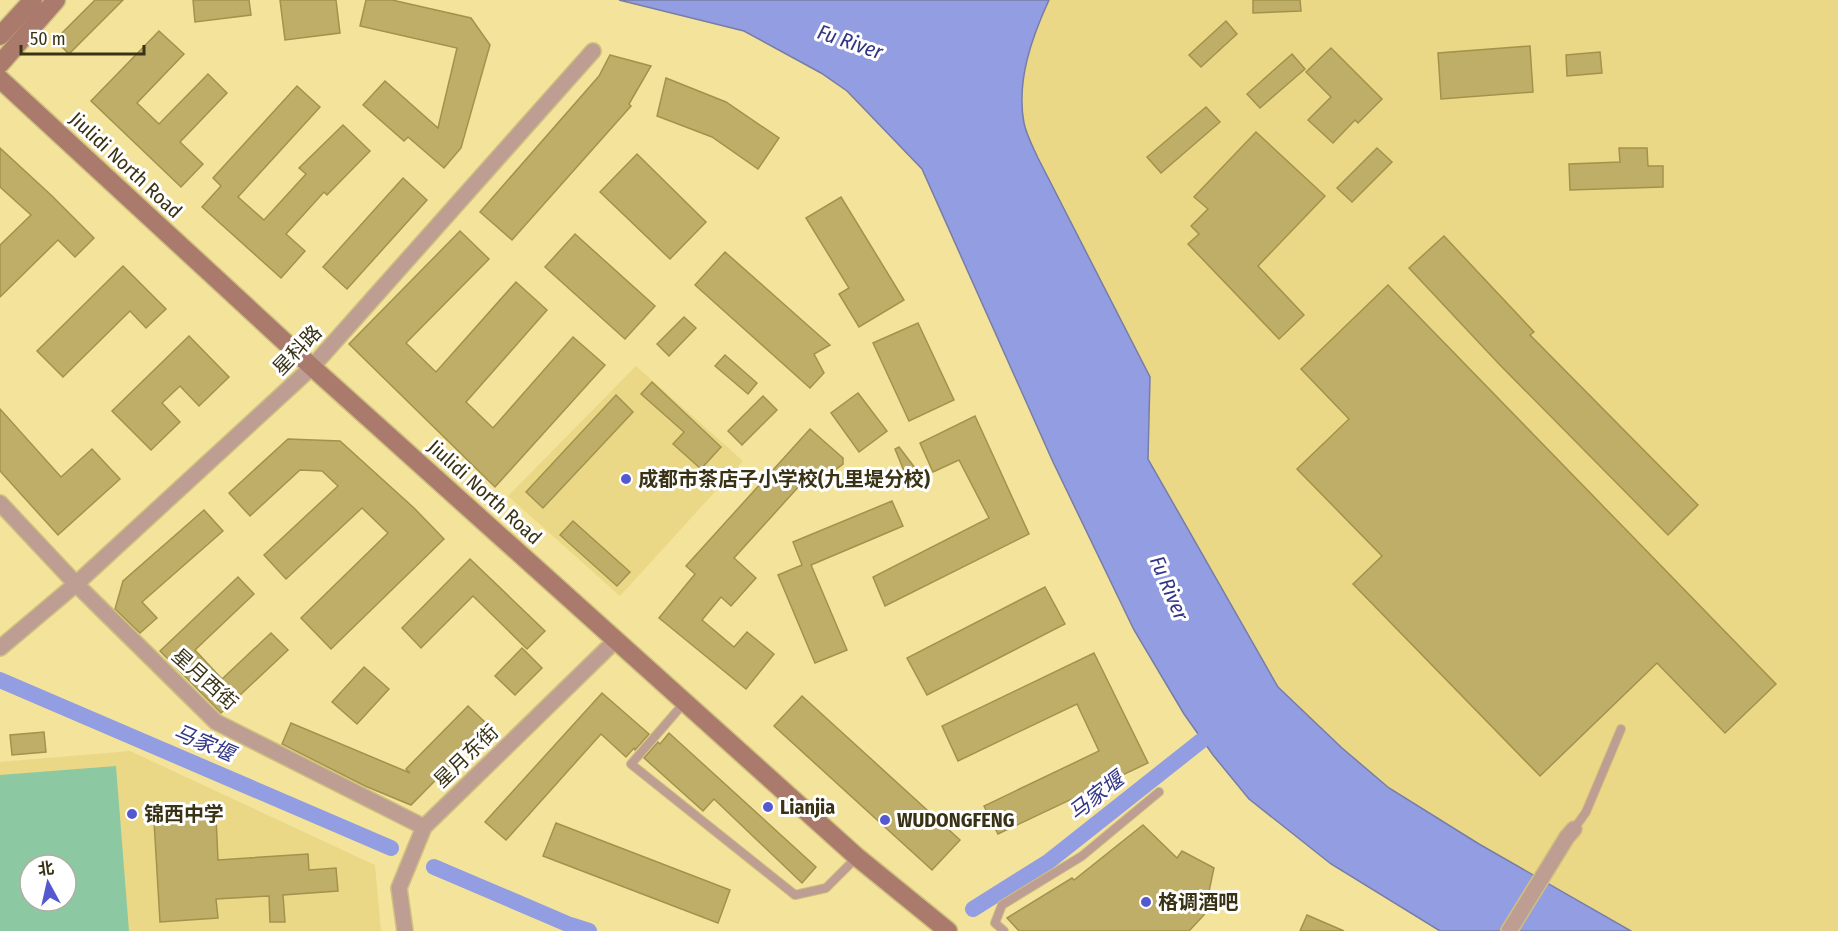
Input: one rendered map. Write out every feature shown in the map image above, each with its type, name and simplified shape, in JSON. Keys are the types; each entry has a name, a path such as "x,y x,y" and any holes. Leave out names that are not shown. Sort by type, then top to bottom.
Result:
{"street":[{"path":"0,36 33,0"},
{"path":"0,64 56,0"},
{"name":"星科路","path":"0,648 76,584 312,367 593,51"},
{"name":"Jiulidi North Road","path":"0,79 312,367 857,857 948,931"},
{"name":"星月西街","path":"0,503 76,584 216,722 424,827"},
{"name":"星月东街","path":"405,931 399,888 424,827 616,640"},
{"path":"1509,931 1570,833"}],"lane":[{"path":"685,702 631,764 795,895 826,888 857,857"},
{"path":"1570,833 1586,812 1621,729"},
{"path":"1004,931 995,923 1002,905 1082,856 1159,792"}],"shaded area":[{"path":"1049,0 1838,0 1838,931 1631,931 1479,844 1389,788 1342,748 1279,687 1148,459 1150,377 1038,158 1024,125 1021,99 1026,65 1038,23"},
{"name":"成都市茶店子小学校(九里堤分校)","path":"636,366 743,461 620,596 508,496"},
{"name":"锦西中学","path":"130,751 375,865 381,931 0,931 0,762"}],"green space":[{"path":"116,766 129,931 0,931 0,775"}],"water":[{"name":"Fu River","path":"619,0 1049,0 1032,44 1024,75 1022,107 1026,132 1150,377 1148,459 1278,687 1342,748 1389,788 1479,844 1631,931 1440,931 1331,864 1249,799 1213,755 1184,714 1134,630 1053,462 922,169 847,91 821,73 744,31"}],"building":[{"path":"95,0 123,0 69,54 55,40"},
{"path":"193,0 249,0 251,15 195,22"},
{"path":"280,0 336,0 340,33 285,40"},
{"path":"366,0 392,0 471,18 490,45 461,148 444,168 408,137 404,141 363,105 385,81 438,128 457,48 360,26"},
{"path":"1253,0 1300,0 1301,11 1253,13"},
{"path":"1226,21 1237,34 1201,67 1189,55"},
{"path":"159,31 184,54 137,103 159,124 208,74 227,93 180,142 203,164 181,187 91,101"},
{"path":"1530,46 1533,92 1441,99 1438,53"},
{"path":"1331,48 1382,99 1358,123 1355,120 1333,143 1308,120 1331,97 1306,72"},
{"path":"1600,52 1602,73 1567,76 1566,55"},
{"path":"1292,54 1305,69 1260,108 1247,94"},
{"path":"610,55 651,66 629,104 631,106 512,240 480,212 599,76"},
{"path":"666,78 726,102 779,138 758,169 712,137 657,116"},
{"path":"297,86 320,107 238,197 264,220 306,174 299,168 343,125 370,151 327,195 324,192 286,234 305,251 281,278 202,207 221,186 213,178"},
{"path":"1206,107 1220,122 1161,173 1147,157"},
{"path":"1256,132 1325,196 1258,266 1304,315 1279,339 1188,244 1199,234 1191,226 1208,209 1194,197"},
{"path":"0,148 94,238 75,257 58,240 0,297 0,245 31,215 0,187"},
{"path":"1377,148 1392,162 1352,202 1337,188"},
{"path":"1619,148 1647,148 1648,166 1663,166 1663,187 1570,190 1569,164 1620,162"},
{"path":"637,154 706,222 670,259 600,192"},
{"path":"403,178 427,200 347,289 323,267"},
{"path":"841,197 904,300 859,327 839,294 849,288 806,218"},
{"path":"460,231 489,259 406,343 436,372 516,282 547,310 466,402 493,428 573,337 605,365 495,487 349,344"},
{"path":"575,234 655,306 625,339 545,267"},
{"path":"1444,236 1534,332 1530,335 1698,505 1668,535 1499,364 1409,268"},
{"path":"725,252 830,345 814,354 824,373 810,388 695,285"},
{"path":"123,266 166,309 146,328 130,311 63,377 37,351"},
{"path":"1388,285 1776,684 1725,733 1657,663 1540,776 1353,584 1382,556 1297,469 1349,419 1301,369"},
{"path":"684,317 696,328 669,356 657,344"},
{"path":"918,323 954,400 909,421 873,343"},
{"path":"189,336 229,377 199,406 180,386 162,403 180,422 151,450 112,411"},
{"path":"725,355 757,383 748,394 715,366"},
{"path":"652,382 721,447 701,469 673,444 684,432 641,394"},
{"path":"858,393 887,431 859,452 831,413"},
{"path":"616,395 633,412 543,508 526,492"},
{"path":"763,396 777,410 742,445 728,431"},
{"path":"0,409 61,477 92,449 120,479 58,535 0,471"},
{"path":"975,416 1029,534 885,606 873,577 989,518 959,460 933,472 920,443"},
{"path":"810,429 843,458 843,464 820,481 811,473 734,558 756,578 731,606 721,597 702,620 734,647 747,632 774,654 746,689 659,618 695,574 686,566"},
{"path":"288,439 340,441 414,508 444,539 331,649 301,618 388,533 362,508 286,579 264,555 338,486 322,471 300,470 250,516 229,493"},
{"path":"899,447 922,477 909,483 895,449"},
{"path":"892,501 903,526 811,565 847,650 815,663 778,575 802,565 793,542"},
{"path":"204,510 223,531 142,602 157,618 140,633 115,609 123,581"},
{"path":"573,521 630,572 617,586 560,535"},
{"path":"470,559 545,631 527,649 473,596 421,648 402,628"},
{"path":"238,577 254,594 195,650 222,679 271,633 288,650 221,713 160,651"},
{"path":"1045,587 1065,624 927,695 907,658"},
{"path":"522,648 542,668 515,695 495,676"},
{"path":"1094,653 1148,763 998,834 984,806 1099,751 1077,704 958,761 942,726"},
{"path":"364,667 389,689 357,724 332,702"},
{"path":"602,693 649,734 626,757 601,734 506,840 485,822"},
{"path":"802,696 960,840 932,870 774,726"},
{"path":"468,706 489,726 411,805 365,786 282,744 291,723 410,773 406,769"},
{"path":"44,732 46,752 12,755 10,735"},
{"path":"669,733 816,867 802,883 714,799 703,811 644,758"},
{"path":"216,817 218,860 308,854 309,870 336,868 338,891 283,895 285,922 270,922 269,896 216,899 218,918 160,922 154,821"},
{"path":"556,823 730,890 718,923 543,856"},
{"path":"1143,825 1177,858 1182,851 1214,868 1204,915 1189,931 1019,931 1007,918 1072,878 1074,880"},
{"path":"1307,915 1344,931 1300,931"}],"waterway":[{"name":"马家堰","path":"0,680 391,848"},
{"name":"马家堰","path":"973,909 1048,862 1220,726"},
{"name":"马家堰","path":"434,867 589,931"}],"place":[{"name":"成都市茶店子小学校(九里堤分校)","path":"626,479"},
{"name":"Lianjia","path":"768,807"},
{"name":"锦西中学","path":"132,814"},
{"name":"WUDONGFENG","path":"885,820"},
{"name":"格调酒吧","path":"1146,902"}]}
